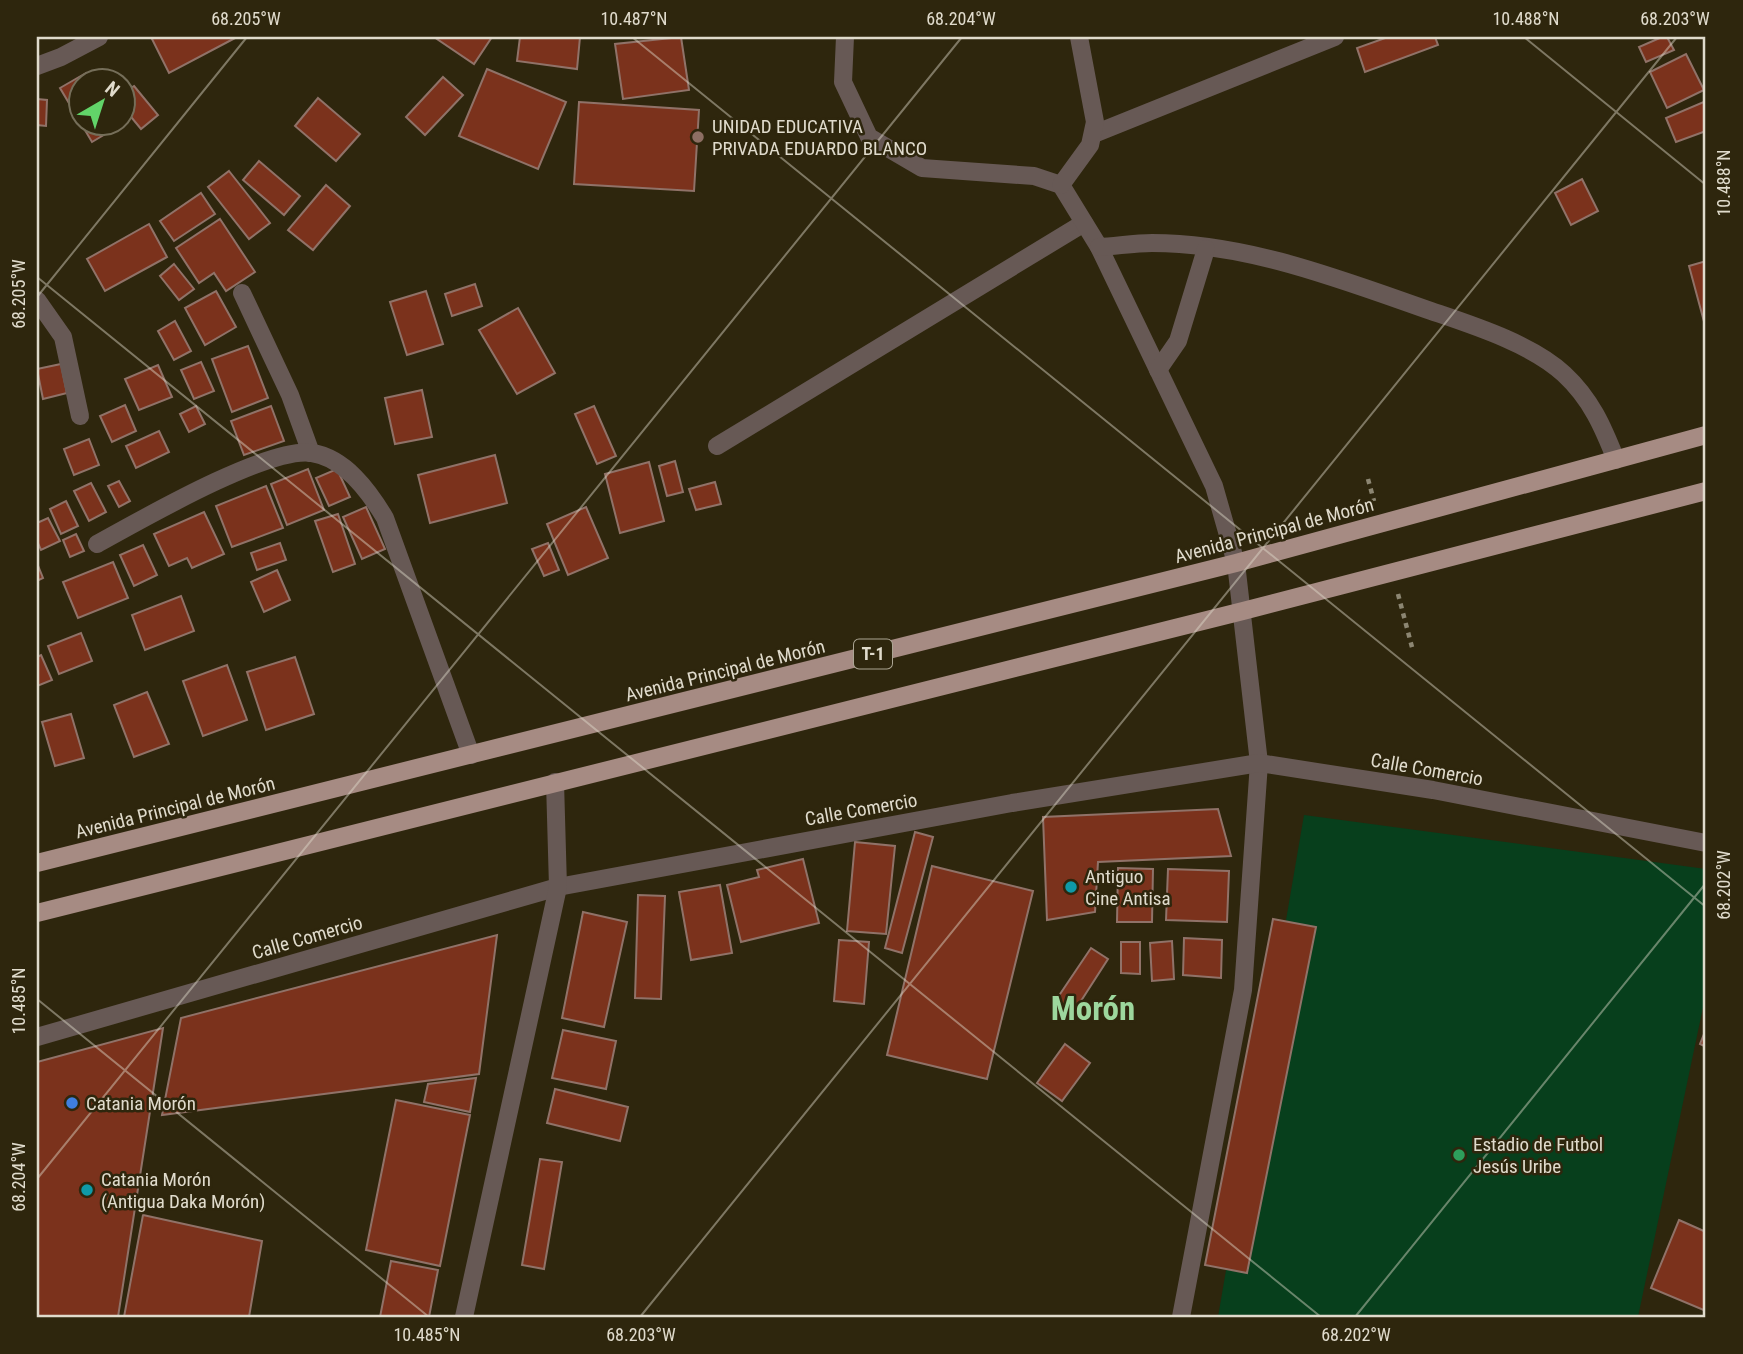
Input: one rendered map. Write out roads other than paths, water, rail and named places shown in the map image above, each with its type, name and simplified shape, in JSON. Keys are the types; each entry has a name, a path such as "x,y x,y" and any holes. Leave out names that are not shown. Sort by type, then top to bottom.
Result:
{"main road":[{"name":"Avenida Principal de Morón","path":"37,863 1236,563 1706,435"},
{"name":"T-1","path":"37,913 1243,611 1706,491"}],"street":[{"path":"37,66 99,37"},
{"path":"845,37 843,82 869,137 922,168 1034,176 1061,185 1099,247 1214,486 1236,563 1259,763 1243,990 1181,1317"},
{"path":"1061,185 1083,156 1094,134 1096,122 1079,37"},
{"path":"1094,134 1335,37"},
{"path":"717,446 1084,223"},
{"path":"1099,247 1154,243 1206,249 1316,271 1477,327 1542,358 1563,372 1590,402 1616,460"},
{"path":"1158,370 1178,341 1206,249"},
{"path":"242,293 290,395 311,453"},
{"path":"37,300 63,337 80,416"},
{"path":"97,544 185,496 285,454 311,453 331,459 353,475 385,519 471,755"},
{"name":"Calle Comercio","path":"37,1037 558,887 1012,803 1259,763 1433,790 1706,843"},
{"path":"464,1317 558,887 555,782"}],"place":[{"name":"UNIDAD EDUCATIVA PRIVADA EDUARDO BLANCO","path":"698,137"},
{"name":"Antiguo Cine Antisa","path":"1071,887"},
{"name":"Catania Morón","path":"72,1103"},
{"name":"Estadio de Futbol Jesús Uribe","path":"1459,1155"},
{"name":"Catania Morón (Antigua Daka Morón)","path":"87,1190"}],"district":[{"name":"Morón","path":"1093,1008"}]}
